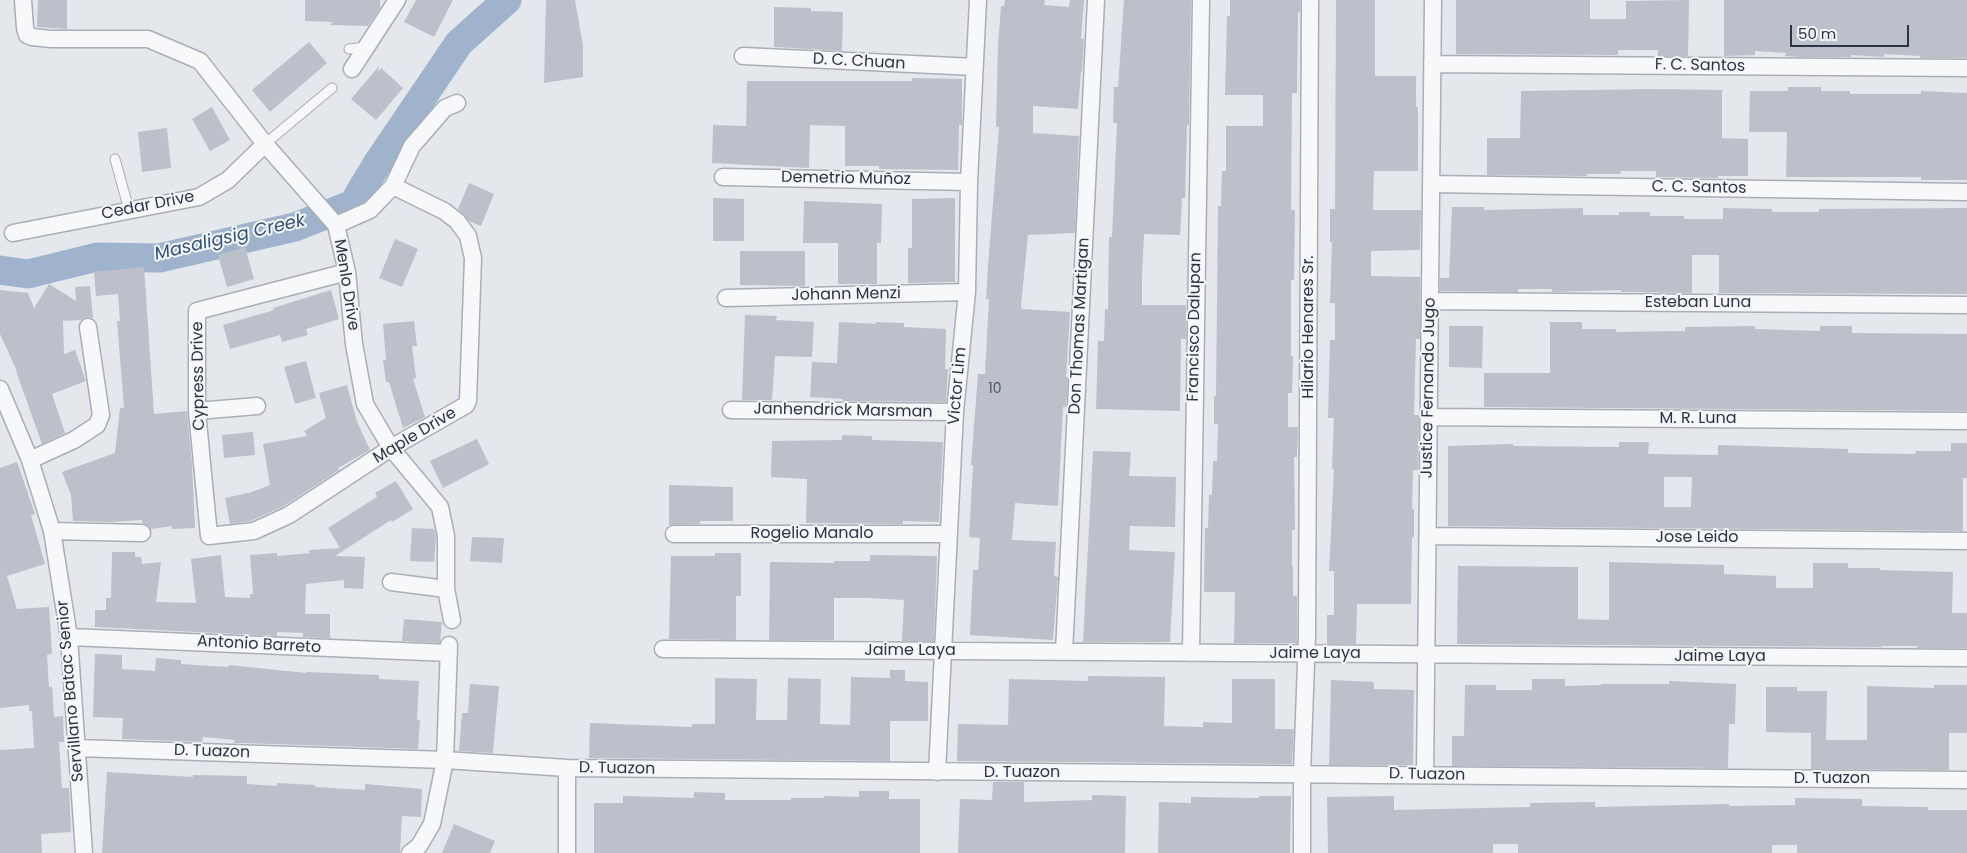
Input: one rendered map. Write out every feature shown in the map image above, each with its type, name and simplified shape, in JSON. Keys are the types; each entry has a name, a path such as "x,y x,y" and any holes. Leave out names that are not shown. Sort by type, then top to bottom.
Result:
{"street":[{"name":"Menlo Drive","path":"23,0 27,35 51,39 148,40 200,60 265,144 332,222 347,272 354,344 365,404 391,448 440,507 446,536 446,589 452,620"},
{"path":"352,69 397,0"},
{"name":"Victor Lim","path":"937,772 955,412 967,292 969,182 978,0"},
{"name":"Don Thomas Martigan","path":"1064,652 1096,0"},
{"name":"Francisco Dalupan","path":"1191,653 1201,0"},
{"name":"Hilario Henares Sr.","path":"1302,853 1302,773 1306,654 1310,0"},
{"name":"Justice Fernando Jugo","path":"1426,775 1433,0"},
{"name":"D. C. Chuan","path":"743,56 975,67"},
{"name":"F. C. Santos","path":"1432,64 1967,68"},
{"path":"332,222 370,210 393,186 412,146 445,108 457,103"},
{"name":"Cedar Drive","path":"13,233 199,197 228,180 265,144"},
{"name":"Demetrio Muñoz","path":"723,177 969,182"},
{"name":"C. C. Santos","path":"1431,184 1967,192"},
{"name":"Maple Drive","path":"209,536 254,531 289,515 391,448 466,405 468,401 473,258 468,236 457,221 444,211 393,186"},
{"name":"Cypress Drive","path":"209,536 197,411 197,310 347,272"},
{"name":"Johann Menzi","path":"726,298 967,292"},
{"name":"Esteban Luna","path":"1430,301 1967,305"},
{"path":"30,460 74,440 97,425 101,416 88,327"},
{"name":"Servillano Batac Senior","path":"0,389 30,460 52,531 69,636 84,853"},
{"path":"197,411 257,406"},
{"name":"Janhendrick Marsman","path":"731,410 955,412"},
{"name":"M. R. Luna","path":"1429,417 1967,421"},
{"path":"52,531 142,533"},
{"name":"Rogelio Manalo","path":"674,534 949,534"},
{"name":"Jose Leido","path":"1428,536 1967,540"},
{"path":"391,582 446,589"},
{"name":"Antonio Barreto","path":"69,636 449,649 445,760"},
{"name":"Jaime Laya","path":"663,649 1967,658"},
{"name":"D. Tuazon","path":"77,748 445,760 567,768 1967,780"},
{"path":"410,853 419,846 432,824 445,760"},
{"path":"567,768 567,853"}],"lane":[{"path":"349,48 368,47"},
{"path":"265,144 332,88"},
{"path":"115,159 130,210"}],"building":[{"path":"38,0 67,0 67,29 37,27"},
{"path":"305,0 380,0 380,8 368,26 329,25 333,22 305,21"},
{"path":"416,0 453,0 434,37 404,22"},
{"path":"546,0 575,0 583,46 583,77 544,83"},
{"path":"1005,0 1045,0 1044,5 1069,7 1070,0 1084,0 1081,39 1084,39 1078,109 1033,106 1033,133 1079,136 1075,233 1028,235 1021,306 1022,309 1070,312 1066,377 1068,377 1066,407 1063,407 1058,506 1015,503 1012,540 1056,542 1054,576 1058,577 1053,640 970,635 973,570 978,570 980,538 969,537 973,465 971,465 978,374 985,374 989,299 986,299 999,127 996,127 998,46 1001,6 1004,6"},
{"path":"1124,0 1191,0 1189,125 1187,125 1185,198 1182,198 1180,235 1144,234 1142,276 1142,305 1186,305 1186,339 1181,339 1180,411 1096,409 1098,341 1104,341 1105,309 1108,309 1109,237 1112,237 1117,123 1113,123 1114,87 1118,87"},
{"path":"1230,0 1300,0 1300,12 1298,12 1297,93 1292,93 1291,210 1295,210 1294,280 1291,280 1292,393 1288,393 1288,427 1298,427 1297,457 1294,457 1295,530 1292,530 1293,596 1297,596 1297,643 1234,643 1235,592 1204,592 1205,528 1208,528 1209,495 1212,495 1213,461 1217,461 1218,424 1214,424 1214,396 1216,396 1218,206 1221,206 1222,171 1226,171 1226,126 1263,126 1263,95 1225,95 1227,16 1230,16"},
{"path":"1336,0 1375,0 1375,76 1416,76 1416,107 1418,107 1418,171 1374,171 1373,210 1421,210 1420,250 1371,251 1371,276 1420,277 1420,339 1416,339 1414,415 1419,415 1418,470 1413,470 1412,509 1414,509 1414,537 1412,537 1411,604 1357,604 1356,644 1327,644 1327,615 1334,615 1334,571 1329,571 1334,469 1332,469 1334,418 1328,418 1330,340 1335,340 1335,303 1330,303 1332,242 1330,242 1330,209 1335,209"},
{"path":"1456,0 1590,0 1590,19 1626,19 1626,1 1689,0 1688,56 1658,56 1658,50 1618,50 1618,55 1456,54"},
{"path":"1724,0 1967,0 1967,58 1920,58 1920,56 1884,54 1884,57 1851,55 1851,57 1800,57 1785,56 1786,53 1755,51 1755,55 1724,56"},
{"path":"774,7 811,8 811,11 843,12 842,51 774,47"},
{"path":"309,42 327,63 270,112 252,90"},
{"path":"379,66 378,72 381,68 403,88 376,120 351,99"},
{"path":"912,78 962,79 962,125 959,125 958,170 879,169 879,166 845,166 845,126 810,125 809,168 712,163 713,125 746,126 747,81 912,81"},
{"path":"1788,87 1821,87 1821,91 1850,91 1850,94 1921,94 1921,91 1967,93 1967,180 1921,180 1921,177 1786,177 1787,132 1749,132 1750,91 1788,91"},
{"path":"1722,90 1722,138 1748,139 1748,176 1718,176 1718,178 1656,177 1656,171 1621,171 1620,174 1587,174 1587,176 1487,175 1487,138 1520,138 1521,91"},
{"path":"212,107 230,140 210,151 192,119"},
{"path":"167,128 171,168 142,172 138,132"},
{"path":"469,183 494,194 481,226 469,221 458,209"},
{"path":"713,198 744,199 744,241 713,241"},
{"path":"955,198 955,282 908,283 908,248 912,248 912,199"},
{"path":"804,201 882,204 881,243 877,243 877,284 838,284 838,243 803,243"},
{"path":"1452,207 1484,207 1484,210 1583,208 1583,215 1619,215 1619,212 1650,212 1650,216 1684,216 1684,219 1723,219 1723,208 1772,209 1772,212 1819,212 1819,209 1967,208 1967,294 1719,293 1719,255 1692,255 1692,293 1621,292 1621,290 1552,292 1552,289 1518,289 1518,292 1440,291 1440,278 1449,278"},
{"path":"395,239 418,249 402,287 379,278"},
{"path":"245,247 254,279 227,287 218,255"},
{"path":"740,251 805,251 805,286 740,285"},
{"path":"144,267 154,414 187,411 195,528 172,529 172,526 151,529 142,520 110,522 73,521 71,495 62,472 115,453 120,408 124,408 117,321 120,321 118,294 96,296 94,272"},
{"path":"49,284 76,301 75,287 90,286 93,318 87,317 81,320 63,321 64,354 75,350 86,381 52,394 65,433 42,444 17,371 0,334 0,290 28,293 34,308"},
{"path":"331,290 339,319 306,329 308,335 282,342 280,335 230,349 223,325"},
{"path":"745,315 777,316 776,320 814,322 812,357 775,356 772,400 742,400"},
{"path":"414,321 417,346 412,346 416,378 413,379 425,417 403,428 389,382 386,382 383,360 386,360 383,324"},
{"path":"839,322 904,323 904,327 946,329 945,369 948,369 946,402 843,401 843,399 810,397 812,362 837,363"},
{"path":"1550,322 1582,322 1582,329 1616,329 1616,332 1685,331 1685,327 1755,326 1755,329 1820,331 1820,326 1852,326 1852,333 1967,334 1967,411 1484,407 1484,373 1550,373"},
{"path":"1449,326 1483,326 1482,368 1449,367"},
{"path":"306,361 316,398 295,404 284,367"},
{"path":"347,385 357,422 370,450 338,468 339,470 284,506 251,521 230,524 225,498 252,492 270,485 263,444 307,436 304,431 326,418 319,393"},
{"path":"253,432 255,455 224,458 222,435"},
{"path":"842,435 872,436 872,440 943,442 939,522 903,521 903,524 806,523 807,479 771,477 772,441 842,440"},
{"path":"477,439 489,464 443,488 430,461"},
{"path":"1619,442 1649,442 1648,454 1718,455 1718,445 1848,449 1848,453 1915,454 1916,451 1951,451 1951,443 1967,443 1967,478 1963,478 1963,531 1448,526 1448,446 1513,444 1513,446 1619,447","holes":["1664,477 1692,477 1691,507 1664,507"]},
{"path":"1093,451 1131,452 1129,476 1176,477 1175,527 1130,526 1129,550 1175,552 1170,642 1083,642"},
{"path":"17,462 35,514 31,515 45,564 7,576 17,609 49,607 52,654 47,655 49,687 52,687 54,717 63,716 64,742 59,742 62,788 69,788 71,832 41,834 42,853 0,853 0,750 34,748 32,711 29,711 29,705 0,708 0,468"},
{"path":"396,481 413,509 392,522 391,520 335,556 365,557 363,589 344,588 344,580 306,584 305,614 330,614 330,638 303,637 303,633 277,632 277,636 95,627 95,610 106,610 106,598 111,598 112,552 135,552 135,557 141,557 142,564 161,562 156,602 196,603 191,559 221,555 225,597 250,598 250,594 253,594 250,555 277,553 277,556 310,553 309,550 340,548 328,528 377,497 375,493"},
{"path":"669,485 733,487 733,521 700,521 700,524 669,525"},
{"path":"412,528 434,529 436,536 434,562 410,561"},
{"path":"472,537 504,538 502,563 470,561"},
{"path":"715,553 741,553 741,596 736,596 736,640 669,639 671,556 715,556"},
{"path":"870,555 937,556 934,641 902,641 904,600 869,598 834,598 834,640 769,640 770,562 834,563 834,561 870,561"},
{"path":"1609,562 1724,565 1724,574 1776,576 1776,588 1813,588 1813,563 1848,563 1848,568 1953,572 1952,613 1967,613 1967,648 1917,648 1917,646 1457,644 1458,566 1578,567 1578,619 1609,620"},
{"path":"404,619 442,622 440,643 402,641"},
{"path":"95,654 122,655 122,669 155,671 156,658 181,660 181,664 228,667 229,665 306,673 379,675 379,679 419,681 417,720 420,720 418,749 234,743 235,740 203,737 202,742 122,739 123,718 93,717"},
{"path":"890,670 905,670 905,681 928,682 928,721 890,721 890,761 589,758 590,723 692,727 692,724 715,724 715,678 757,679 756,720 787,720 788,678 821,679 820,724 850,725 851,677 890,678"},
{"path":"1088,676 1165,677 1164,726 1203,727 1203,722 1232,723 1232,679 1275,679 1275,729 1294,729 1292,764 957,761 958,724 1008,725 1009,679 1088,681"},
{"path":"1532,679 1565,679 1565,686 1669,684 1669,681 1736,684 1735,724 1729,724 1728,768 1452,766 1452,736 1464,736 1465,685 1496,685 1496,690 1532,690"},
{"path":"1331,680 1374,682 1374,689 1414,690 1413,765 1329,765"},
{"path":"470,684 499,686 493,753 459,751 462,713 468,713"},
{"path":"1934,685 1967,685 1967,733 1949,733 1949,770 1811,769 1811,733 1766,732 1766,687 1797,687 1797,691 1827,691 1826,740 1867,740 1867,686 1934,688"},
{"path":"107,772 193,777 193,775 247,776 247,784 277,786 277,783 365,790 365,784 422,789 421,817 402,816 400,853 102,853"},
{"path":"993,782 1024,782 1024,802 1092,800 1092,795 1126,796 1125,853 958,853 960,799 992,800"},
{"path":"859,791 889,791 889,799 920,799 920,853 594,853 594,803 623,803 623,796 694,798 694,792 725,793 725,800 791,800 791,798 824,798 824,796 859,797"},
{"path":"1259,796 1291,796 1290,853 1158,853 1159,802 1191,803 1191,797 1259,798"},
{"path":"1394,796 1394,810 1530,807 1530,803 1595,802 1595,807 1729,804 1729,806 1795,805 1795,798 1862,799 1862,806 1928,807 1928,810 1967,810 1967,853 1797,853 1797,845 1772,845 1772,853 1518,853 1518,844 1493,844 1493,853 1328,853 1327,797"},
{"path":"454,824 495,841 490,853 442,853"}],"waterway":[{"name":"Masaligsig Creek","path":"0,270 28,274 97,257 159,258 295,227 353,204 377,164 459,43 507,0"}]}
